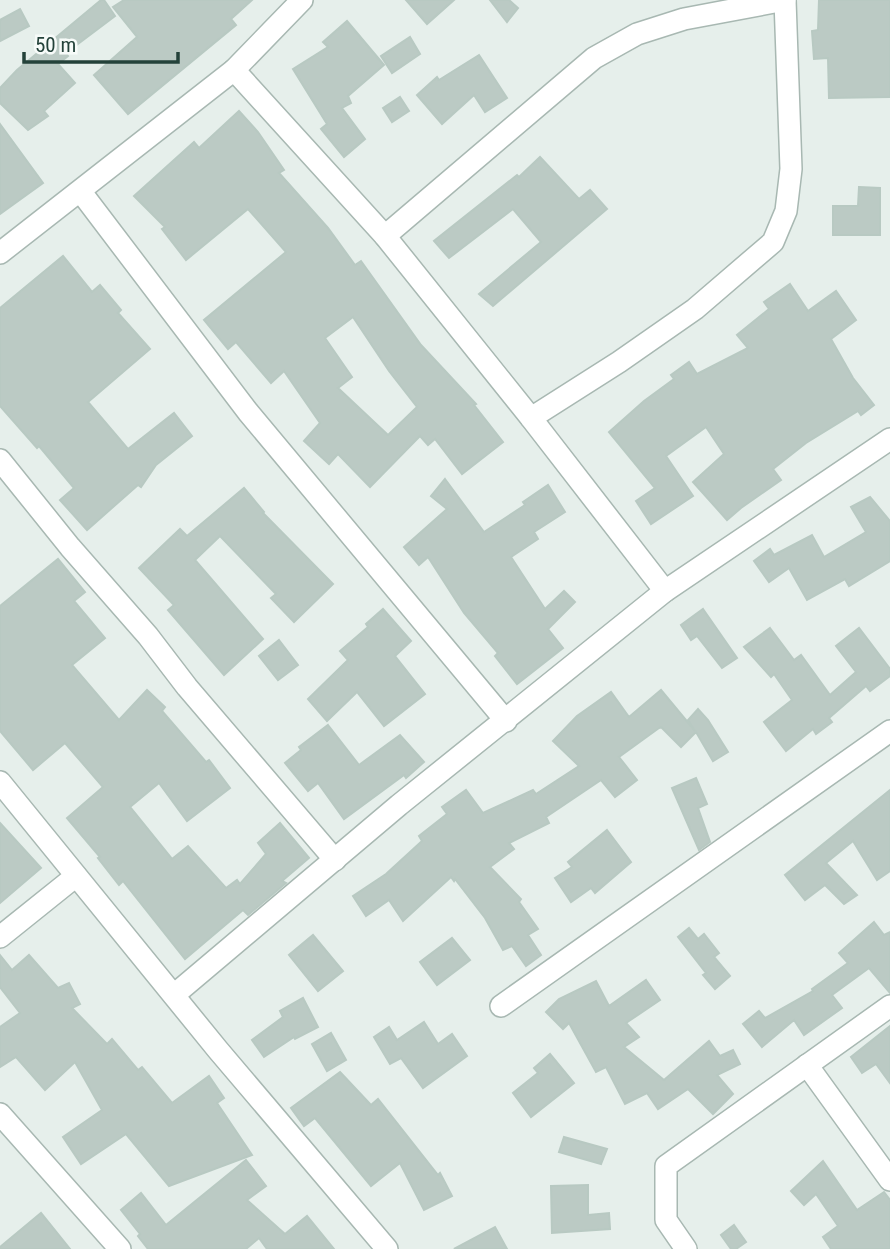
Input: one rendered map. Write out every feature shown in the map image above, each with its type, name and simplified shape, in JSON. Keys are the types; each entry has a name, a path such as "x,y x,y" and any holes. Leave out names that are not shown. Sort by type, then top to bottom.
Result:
{"street":[{"path":"0,253 81,192 234,69 302,0"},
{"path":"385,236 594,58 636,34 684,19 785,0 791,169 786,211 773,242 695,309 531,418"},
{"path":"234,69 385,236 665,591"},
{"path":"81,192 247,412 506,721"},
{"path":"174,995 399,805 665,591 890,438"},
{"path":"0,460 70,547 148,636 187,687 335,860"},
{"path":"501,1006 890,731"},
{"path":"0,782 387,1249"},
{"path":"0,937 76,876"},
{"path":"685,1249 666,1220 666,1166 890,1006"},
{"path":"807,1065 890,1180"},
{"path":"0,1114 120,1249"}],"building":[{"path":"104,0 115,16 66,53 68,56 58,64 75,83 44,111 48,116 28,130 0,103 0,88 17,70"},
{"path":"124,0 252,0 231,19 236,25 128,114 94,75 137,37 113,7"},
{"path":"406,0 454,0 427,24"},
{"path":"490,0 509,0 518,8 507,22"},
{"path":"819,0 890,0 890,97 829,98 828,58 814,59 812,31 818,30"},
{"path":"20,9 29,26 0,41 0,20"},
{"path":"347,21 384,65 348,96 351,103 342,108 365,139 344,157 321,129 327,124 293,69 328,47 323,42"},
{"path":"410,37 420,54 392,73 381,56"},
{"path":"479,55 507,98 485,112 474,95 442,124 417,95 437,77 439,80"},
{"path":"400,97 409,111 392,122 383,108"},
{"path":"239,111 258,132 284,170 279,173 328,228 355,265 361,261 421,345 476,404 474,405 503,442 462,474 435,439 428,445 420,436 370,487 338,454 329,464 304,441 320,423 284,371 271,383 236,342 228,349 204,320 286,252 248,209 186,260 162,229 165,227 134,196 194,142 199,148","holes":["353,317 417,407 388,435 338,388 352,377 325,338"]},
{"path":"0,124 43,183 0,214"},
{"path":"540,157 579,199 590,190 607,209 493,306 479,294 541,242 513,209 449,258 434,241 517,175 519,177"},
{"path":"859,187 880,188 880,235 833,235 833,206 858,206"},
{"path":"63,256 92,292 100,285 121,310 118,313 150,349 88,402 128,449 174,413 192,436 156,465 141,487 138,485 87,530 60,500 74,488 39,446 37,448 0,406 0,308"},
{"path":"790,284 808,311 836,291 856,320 831,339 853,378 874,405 861,415 858,411 806,443 773,469 781,480 727,520 693,482 724,454 706,427 666,456 693,496 651,524 636,501 655,488 609,432 674,379 671,375 689,362 697,374 748,348 737,335 769,309 764,302"},
{"path":"445,479 484,532 525,505 523,502 548,485 565,512 534,532 538,539 511,557 545,609 564,591 575,602 548,629 563,648 517,684 495,656 498,653 464,613 428,557 419,565 404,547 447,509 431,496"},
{"path":"244,488 263,513 333,584 294,622 271,598 276,594 220,536 195,560 263,639 224,675 168,610 174,605 139,568 180,529 187,536"},
{"path":"870,497 890,521 890,561 849,586 845,579 807,600 789,568 769,582 754,561 770,549 774,555 812,535 824,557 866,532 851,507"},
{"path":"58,559 85,592 74,601 105,638 72,665 119,720 147,690 165,707 162,711 206,762 209,760 230,788 187,821 159,783 130,807 172,859 188,846 226,888 237,880 240,884 266,854 258,843 280,823 309,858 282,881 286,883 248,915 243,910 185,959 123,881 119,885 98,858 100,857 67,818 103,787 65,743 33,770 0,731 0,606"},
{"path":"383,609 411,641 395,656 425,694 384,726 357,692 327,721 308,699 348,660 340,651 368,627 366,624"},
{"path":"703,609 737,658 722,668 697,636 691,640 681,625"},
{"path":"770,628 794,660 801,655 830,695 856,672 836,646 859,628 890,669 890,676 870,691 866,686 829,718 832,722 816,734 813,729 786,751 764,722 792,700 774,674 771,677 744,647"},
{"path":"279,640 298,665 278,680 259,656"},
{"path":"661,690 695,731 688,720 698,709 728,752 713,761 696,732 681,747 661,727 619,757 637,780 615,797 601,780 546,817 549,823 509,843 514,849 490,867 521,899 519,902 538,929 528,935 541,955 526,966 512,946 503,950 485,918 451,877 403,921 389,900 366,916 353,896 386,874 422,841 419,836 447,814 442,807 466,790 483,813 533,790 536,794 579,766 553,741 577,716 611,692 629,717"},
{"path":"328,725 359,765 400,735 424,762 406,778 404,775 344,819 318,783 308,791 285,763 301,750 299,747"},
{"path":"696,778 707,804 698,808 710,842 699,850 672,788"},
{"path":"890,790 890,871 877,880 853,841 826,863 857,895 844,904 825,885 805,900 785,875"},
{"path":"0,823 41,868 0,903"},
{"path":"607,830 631,862 595,893 591,888 571,902 555,878 572,867 568,862"},
{"path":"874,922 884,935 890,932 890,993 869,968 832,995 842,1008 804,1035 794,1020 762,1047 743,1024 759,1011 765,1018 813,991 812,989 848,963 839,953"},
{"path":"689,928 698,939 704,934 719,953 714,957 730,976 715,989 678,937"},
{"path":"313,935 343,971 318,991 289,955"},
{"path":"452,938 470,960 437,985 420,962"},
{"path":"0,955 12,970 29,955 58,988 69,983 80,1004 72,1008 107,1044 112,1039 138,1070 142,1067 172,1103 209,1076 224,1098 217,1103 252,1155 169,1186 126,1134 81,1164 63,1137 102,1110 75,1062 45,1090 16,1057 0,1067 0,1027 20,1013 0,987"},
{"path":"646,980 660,1000 626,1023 639,1037 624,1047 664,1080 709,1041 720,1056 733,1050 740,1064 717,1075 733,1094 713,1114 688,1089 658,1109 647,1093 625,1104 606,1067 596,1072 569,1023 563,1029 546,1012 559,999 596,981 609,1006"},
{"path":"303,998 318,1027 295,1039 294,1037 264,1057 252,1040 283,1017 280,1011"},
{"path":"424,1022 438,1044 452,1034 467,1056 423,1088 401,1058 390,1064 374,1037 389,1027 397,1040"},
{"path":"890,1026 890,1083 876,1064 862,1073 851,1057"},
{"path":"331,1033 346,1060 327,1071 312,1044"},
{"path":"550,1054 574,1083 531,1117 513,1093 538,1073 534,1068"},
{"path":"340,1072 371,1105 378,1099 438,1175 440,1173 452,1196 424,1210 400,1163 371,1186 315,1118 304,1126 291,1108"},
{"path":"564,1137 607,1149 601,1164 559,1152"},
{"path":"246,1160 266,1186 247,1200 285,1234 307,1216 334,1249 267,1249 259,1238 246,1249 148,1249 121,1210 141,1193 166,1225"},
{"path":"823,1161 857,1210 884,1192 890,1200 890,1249 831,1249 823,1237 838,1226 816,1194 804,1205 791,1191"},
{"path":"588,1185 588,1215 609,1213 610,1229 552,1233 551,1186"},
{"path":"41,1213 70,1249 0,1249 0,1247"},
{"path":"734,1225 746,1242 736,1249 731,1249 721,1235"},
{"path":"495,1227 507,1249 454,1249"}]}
